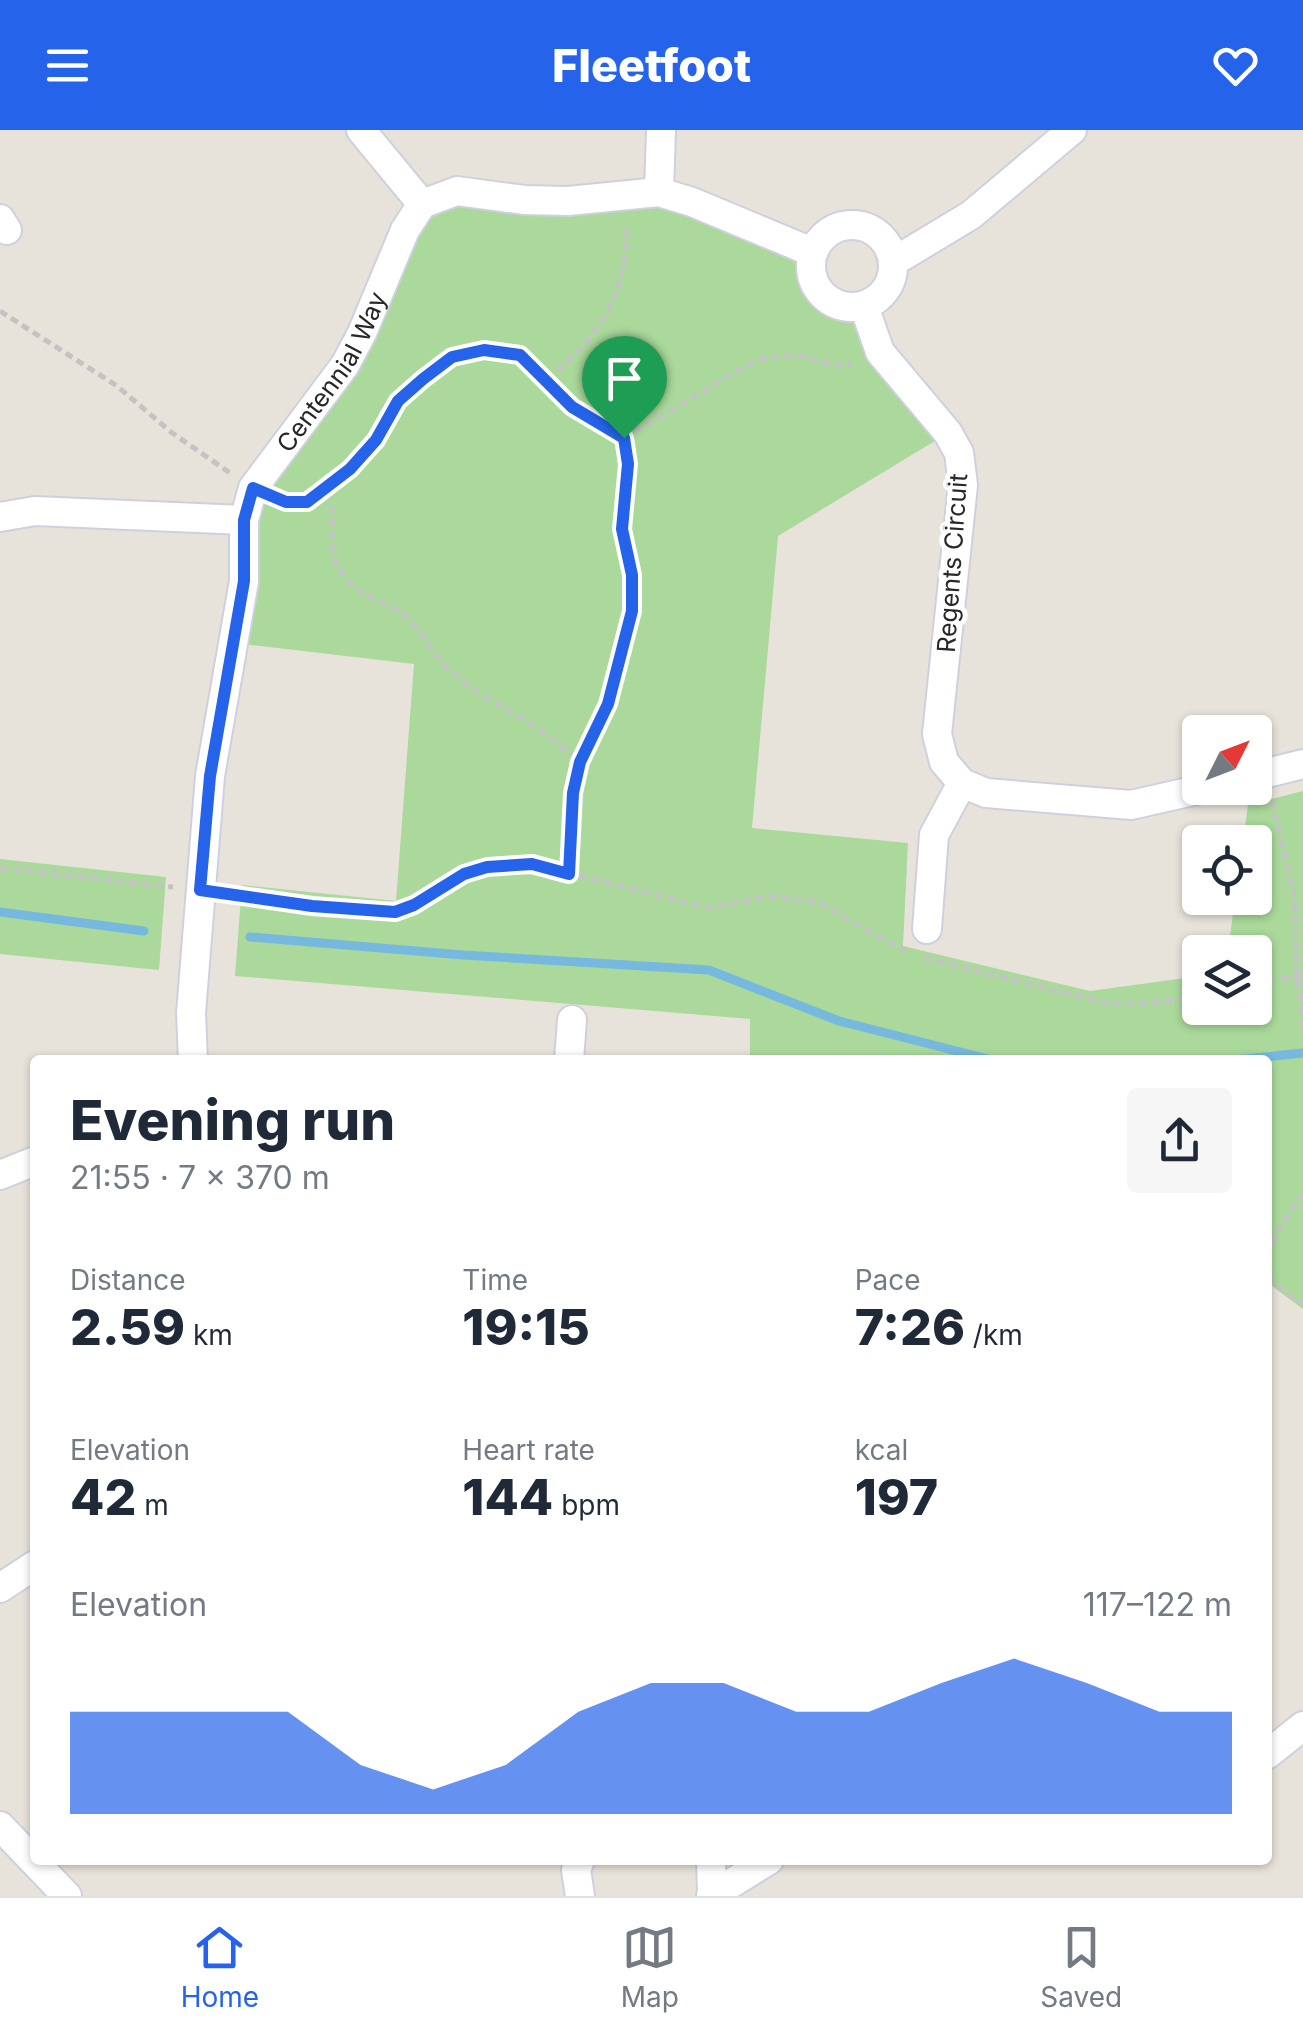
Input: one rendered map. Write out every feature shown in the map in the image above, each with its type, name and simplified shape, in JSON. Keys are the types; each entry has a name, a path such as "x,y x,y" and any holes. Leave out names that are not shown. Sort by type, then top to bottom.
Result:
{"street":[{"path":"361,130 422,204 457,190 525,200 568,201 658,192 692,202 812,252"},
{"path":"658,192 662,130"},
{"path":"893,262 971,215 1072,130"},
{"name":"Centennial Way","path":"193,1055 190,1013 210,776 244,581 244,520 253,488 344,365 362,333 405,230 422,204"},
{"path":"857,224 882,236 893,262 892,276 886,289 864,306 838,305 818,290 812,278 812,252 830,230 857,224"},
{"name":"Regents Circuit","path":"864,306 880,352 948,433 959,454 963,485 937,734 944,762 962,784"},
{"path":"0,517 35,510 244,520"},
{"path":"1272,772 1303,764"},
{"path":"927,929 934,835 962,784 986,793 1131,805 1182,793"},
{"path":"569,1055 572,1020"},
{"path":"0,1175 30,1164"},
{"path":"0,1588 30,1568"},
{"path":"1272,1751 1303,1726"},
{"path":"0,1826 30,1858"},
{"path":"37,1865 66,1896"},
{"path":"711,1865 711,1895"},
{"path":"711,1895 761,1865"}],"path":[{"path":"547,379 578,354 610,312 622,279 627,194"},
{"path":"0,311 104,376 172,432 253,488 286,502 307,502 325,490 376,440 398,401 452,357 484,350 520,355 572,407 624,438"},
{"path":"624,438 758,359 797,356 844,367 880,352"},
{"path":"569,874 569,832 580,762 608,704 632,611 632,575 622,529 628,464 624,438"},
{"path":"325,490 334,508 330,552 345,578 363,595 399,610 422,632 446,666 580,762"},
{"path":"1268,805 1294,896 1303,1027"},
{"path":"0,868 284,903 395,912 414,905 464,874 487,867 532,864 709,908 770,896 819,902 867,932 927,960 1110,1004 1182,998"},
{"path":"1272,979 1300,977"},
{"path":"1272,1241 1303,1194"},
{"path":"1272,1284 1303,1302"}],"green space":[{"path":"627,194 812,252 817,284 843,305 864,306 948,433 778,536 752,828 908,843 903,946 1090,991 1182,978 1182,1025 1272,1025 1272,935 1230,935 1233,915 1272,915 1272,825 1245,825 1248,805 1272,805 1272,799 1303,791 1303,1309 1272,1286 1272,1055 750,1055 750,1019 235,976 242,885 396,901 414,664 234,643 244,520 345,365 422,204"},
{"path":"0,859 166,877 159,970 0,954"}],"waterway":[{"path":"0,912 144,931"},
{"path":"250,937 709,970 839,1021 972,1055"},
{"path":"1272,1056 1303,1053"}],"route":[{"path":"484,350 520,355 572,407 624,438 628,464 622,529 632,575 632,611 608,704 580,762 569,832 569,874 532,864 487,867 464,874 414,905 395,912 312,906 200,890 210,776 244,581 244,520 253,488 286,502 307,502 350,469 376,440 398,401 423,379 452,357 484,350"}]}
